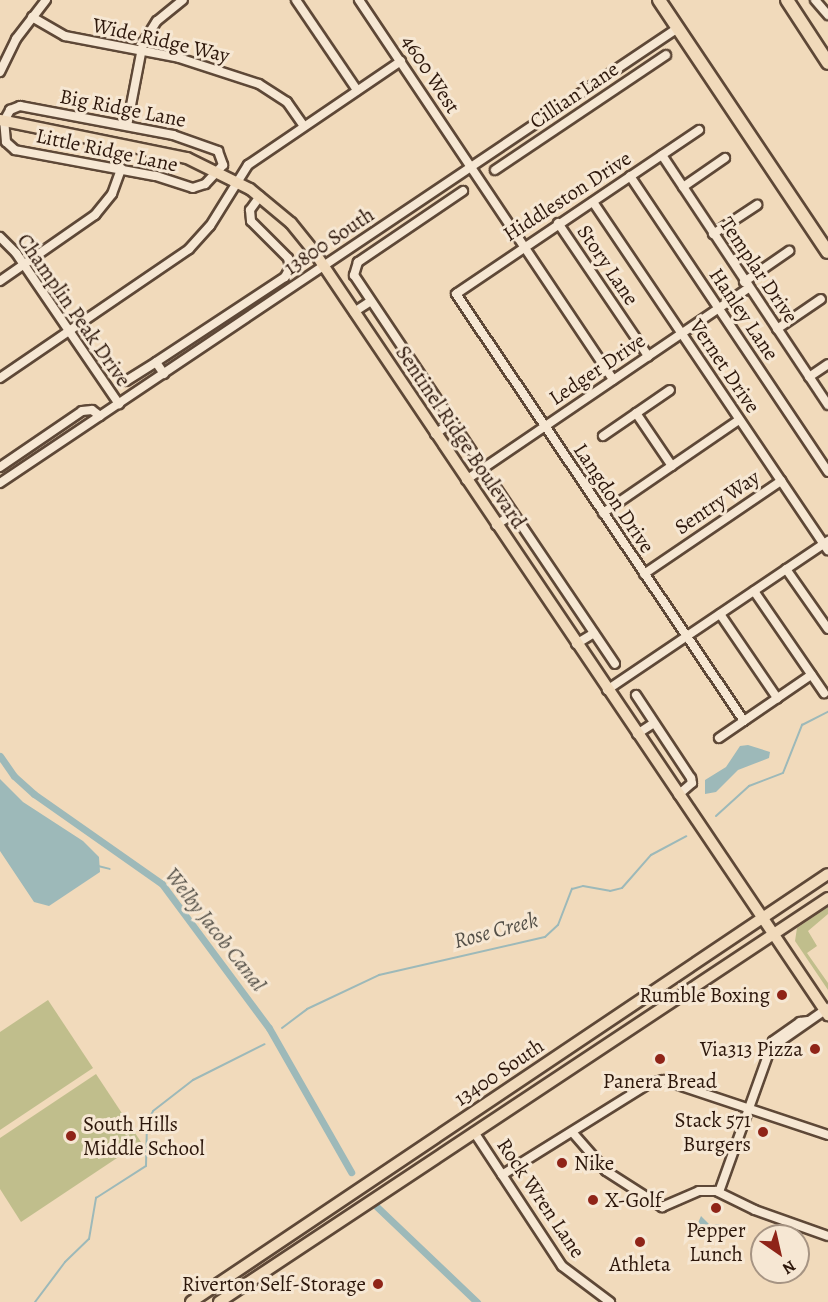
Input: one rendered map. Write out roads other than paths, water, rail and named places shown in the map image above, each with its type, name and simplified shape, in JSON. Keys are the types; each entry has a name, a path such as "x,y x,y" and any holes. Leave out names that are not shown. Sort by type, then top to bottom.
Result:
{"highway":[{"path":"659,0 828,252"},
{"path":"787,0 828,63"}],"main road":[{"name":"Sentinel Ridge Boulevard","path":"2,120 155,149 220,171 260,196 300,232 678,795 827,1011"},
{"name":"13400 South","path":"191,1302 828,874"},
{"name":"13400 South","path":"219,1302 828,898"}],"street":[{"path":"0,72 32,17 46,0"},
{"path":"127,126 141,51 157,21 183,0"},
{"path":"296,0 357,90"},
{"name":"4600 West","path":"359,0 613,380"},
{"path":"814,0 828,15"},
{"name":"Wide Ridge Way","path":"32,17 71,38 198,63 260,84 287,102 304,126"},
{"name":"13800 South","path":"0,483 678,28"},
{"name":"Cillian Lane","path":"495,170 666,55"},
{"name":"Cillian Lane","path":"635,57 644,70"},
{"path":"0,378 196,244 236,181 252,161 401,61"},
{"name":"Big Ridge Lane","path":"2,120 10,110 20,106 173,135 215,149 223,159 220,171"},
{"name":"Little Ridge Lane","path":"2,120 6,142 15,150 121,169 193,188 202,186 220,171"},
{"name":"Hiddleston Drive","path":"456,294 523,246 699,130"},
{"name":"Cillian Lane","path":"516,138 525,150"},
{"name":"Templar Drive","path":"662,155 746,285 828,405"},
{"path":"682,187 725,158"},
{"path":"0,280 100,211 112,194 121,169"},
{"name":"Hanley Lane","path":"630,176 828,472"},
{"path":"463,191 382,245 354,268 354,275 472,451"},
{"path":"126,381 285,277 290,268 288,258 251,221 250,210 260,196"},
{"path":"426,198 434,211"},
{"name":"Vernet Drive","path":"593,201 740,420 827,544"},
{"path":"713,234 757,205"},
{"name":"Story Lane","path":"558,224 648,356"},
{"path":"374,233 382,245"},
{"name":"Champlin Peak Drive","path":"0,237 24,265 119,404"},
{"name":"Ledger Drive","path":"466,480 718,308 789,251"},
{"name":"Langdon Drive","path":"456,294 744,721"},
{"path":"777,329 821,299"},
{"path":"354,312 371,301"},
{"path":"156,362 164,374"},
{"path":"809,377 828,364"},
{"path":"603,436 670,390"},
{"path":"0,467 82,411 92,410 100,416"},
{"path":"636,413 672,466"},
{"path":"603,513 740,420"},
{"path":"435,434 452,422"},
{"name":"Sentry Way","path":"644,574 781,480"},
{"path":"493,483 615,664"},
{"path":"496,525 513,514"},
{"path":"607,690 786,569 827,544"},
{"path":"786,569 828,630"},
{"path":"754,591 824,693"},
{"path":"814,610 828,616"},
{"path":"720,614 777,698"},
{"path":"576,644 594,633"},
{"path":"719,738 812,675"},
{"path":"636,696 691,778 692,783 678,795"},
{"path":"637,734 654,723"},
{"path":"719,1192 748,1107 772,1047 827,1011"},
{"path":"502,1174 557,1138 573,1133 658,1081 673,1081 828,1135"},
{"name":"Rock Wren Lane","path":"474,1132 562,1266 610,1302"},
{"path":"573,1133 606,1170 662,1207 699,1191 719,1192 754,1210 828,1236"}],"water":[{"path":"748,745 770,752 769,758 738,770 716,792 705,794 705,780 726,767 740,746"},
{"path":"0,779 23,802 83,841 99,857 100,872 49,906 34,902 0,851"},
{"path":"701,1216 710,1225 723,1224 712,1230 698,1223"}],"waterway":[{"name":"Rose Creek","path":"716,816 749,786 783,773 802,725 828,712"},
{"name":"Welby Jacob Canal","path":"0,756 14,776 34,794 162,884 269,1028 351,1172"},
{"name":"Rose Creek","path":"282,1028 307,1009 379,975 545,937 558,925 572,889 583,886 610,891 622,888 651,855 686,836"},
{"path":"98,866 110,869"},
{"name":"Rose Creek","path":"35,1302 65,1262 89,1239 96,1198 146,1166 147,1123 153,1111 193,1080 265,1044"},
{"name":"Welby Jacob Canal","path":"375,1205 477,1302"}],"place":[{"name":"Rumble Boxing","path":"782,995"},
{"name":"Via313 Pizza","path":"815,1049"},
{"name":"Panera Bread","path":"660,1059"},
{"name":"Stack 571 Burgers","path":"763,1132"},
{"name":"South Hills Middle School","path":"71,1136"},
{"name":"Nike","path":"562,1163"},
{"name":"X-Golf","path":"593,1200"},
{"name":"Pepper Lunch","path":"716,1208"},
{"name":"Athleta","path":"640,1242"},
{"name":"Riverton Self-Storage","path":"378,1284"}]}
